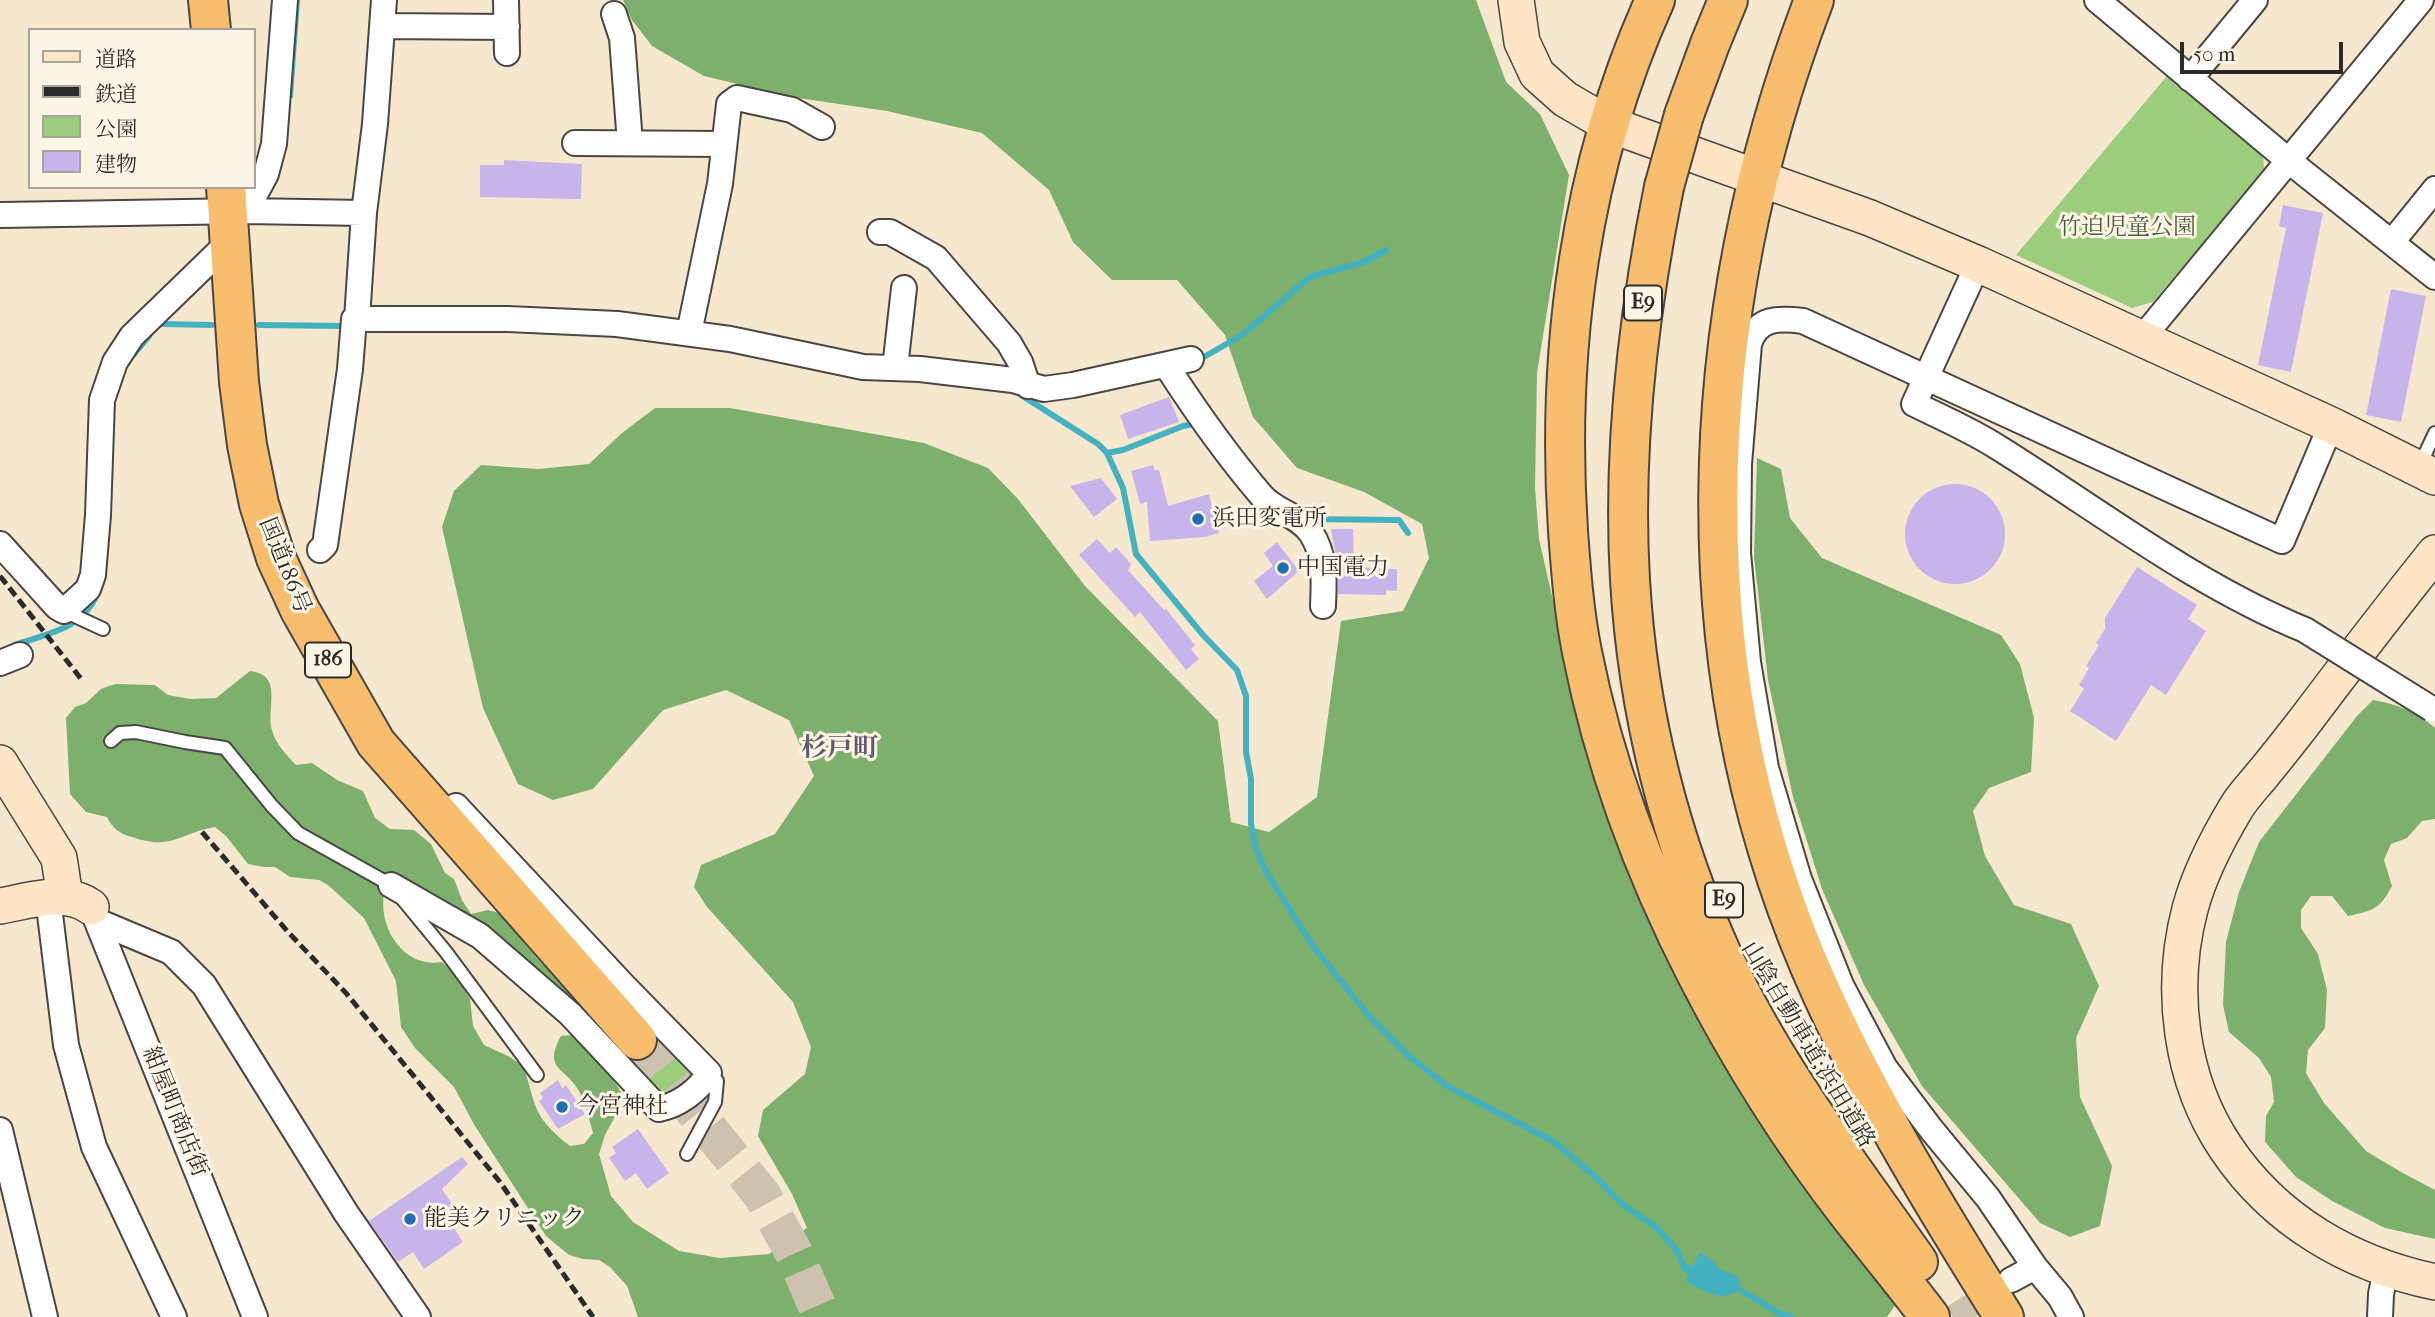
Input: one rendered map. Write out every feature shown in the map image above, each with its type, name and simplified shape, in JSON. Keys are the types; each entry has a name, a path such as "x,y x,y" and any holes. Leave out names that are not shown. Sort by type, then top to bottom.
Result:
{"highway":[{"path":"208,0 211,28"},
{"path":"1655,0 1608,124 1592,185 1580,249 1570,331 1565,409 1565,490 1571,570 1582,651 1623,798 1646,860 1675,927 1720,1018 1808,1157 1930,1317"},
{"name":"山陰自動車道;浜田道路","path":"1728,0 1685,115 1664,187 1642,308 1631,421 1627,506 1628,564 1637,670 1660,778 1699,898 1726,963 1790,1077 1953,1317"},
{"path":"1814,0 1792,59 1757,176 1730,314 1718,465 1718,545 1723,623 1733,702 1748,777 1769,852 1821,993 1901,1144 2004,1317"},
{"name":"国道186号","path":"233,213 239,382 247,444 259,504 276,558 300,610 366,729 637,1040"},
{"name":"山陰自動車道;浜田道路","path":"1631,421 1637,551 1651,661 1666,730 1700,842 1744,942 1780,1010 1854,1128 1982,1317"}],"street":[{"path":"256,186 266,174 274,144 285,0"},
{"path":"320,551 325,545 337,468 355,324 384,0"},
{"path":"506,0 507,53"},
{"path":"1516,0 1522,42 1537,74 1565,99 1608,124 1870,218 1978,264 2143,337 2331,425 2426,473"},
{"path":"2097,0 2289,161 2435,277"},
{"path":"2190,79 2255,0"},
{"path":"2143,337 2421,0"},
{"path":"614,15 622,38 630,142"},
{"path":"383,26 507,27"},
{"path":"689,333 720,184 729,104 737,98 792,110 822,127"},
{"path":"575,143 724,144"},
{"path":"0,544 57,607 68,612 88,589 93,575 98,515 102,400 115,362 132,337 253,189"},
{"path":"2392,242 2435,189"},
{"path":"0,215 364,213"},
{"path":"880,232 890,232 936,258 1009,343 1020,362 1028,386"},
{"path":"1978,264 1914,404 1997,447 2217,588 2271,617 2305,631 2433,710"},
{"path":"895,368 904,288"},
{"path":"355,324 508,320 617,324 730,339 863,367 1013,380 1044,389 1191,359"},
{"path":"2071,1317 2060,1297 2035,1267 1988,1198 1885,1068 1841,985 1799,879 1766,768 1748,662 1738,553 1739,464 1747,357 1753,332 1758,327 1776,320 1803,321 2282,541 2331,425"},
{"path":"1166,365 1204,423 1263,498 1299,520 1311,532 1324,565 1323,606"},
{"path":"2435,553 2282,752 2237,806 2209,860 2190,908 2181,958 2179,1012 2188,1060 2206,1113 2238,1166 2264,1197 2309,1230 2357,1258 2386,1270 2435,1282"},
{"path":"0,763 59,858 75,906 66,1045 94,1147 174,1317"},
{"path":"391,885 481,936 570,1014 659,1108 674,1106 704,1081 709,1073 438,788 401,772"},
{"path":"0,906 75,906 171,951 204,985 346,1213 418,1317"},
{"name":"紺屋町商店街","path":"75,906 255,1317"},
{"path":"0,1130 45,1317"},
{"path":"2011,1280 2035,1267"},
{"path":"2381,1317 2381,1294 2386,1270"}],"lane":[{"path":"2426,473 2435,433"},
{"path":"68,612 103,629"},
{"path":"111,741 120,733 136,732 225,748 272,806 298,833 391,885 446,951 537,1074"},
{"path":"687,1154 715,1102 717,1081 709,1073"}],"green space":[{"path":"623,0 1476,0 1506,82 1540,114 1569,175 1537,373 1535,488 1539,539 1573,689 1896,1304 1887,1317 638,1317 627,1286 610,1267 599,1260 569,1255 546,1236 475,1126 454,1087 415,1048 401,1027 396,981 364,918 328,885 319,880 290,877 275,867 248,864 226,836 215,827 167,842 146,841 124,834 114,827 107,817 86,812 70,794 66,718 75,707 86,703 101,689 115,684 155,685 168,695 190,699 216,698 250,671 260,674 267,679 272,693 272,730 282,749 296,765 312,763 337,780 363,791 375,818 390,829 414,830 431,844 445,873 454,879 471,914 488,910 499,913 541,963 569,989 571,999 401,876 392,874 385,888 383,904 385,919 400,947 411,957 426,962 442,962 455,975 470,999 473,1026 484,1045 524,1067 538,1111 549,1127 570,1146 584,1144 593,1133 579,1091 555,1062 556,1047 561,1036 575,1035 610,1074 621,1092 618,1111 605,1135 599,1154 611,1196 633,1222 679,1251 720,1258 769,1254 807,1228 792,1194 758,1136 763,1110 805,1074 811,1047 793,1002 707,907 694,887 701,865 775,834 814,776 789,720 726,690 663,710 593,789 553,800 518,784 483,708 442,527 454,491 481,465 538,469 589,464 622,433 655,408 730,408 924,443 988,468 1018,499 1085,586 1218,721 1231,822 1269,832 1317,797 1341,621 1403,611 1429,558 1422,524 1364,492 1297,468 1253,417 1225,335 1177,280 1112,280 1073,242 1049,190 982,133 887,111 791,97 704,76 652,46 632,20"},
{"name":"竹迫児童公園","path":"2167,76 2263,153 2264,169 2153,302 2132,308 2016,255"},
{"path":"1757,458 1781,469 1790,518 1822,558 2001,635 2020,664 2034,718 2031,772 1989,788 1973,811 1985,856 2014,905 2071,924 2099,986 2076,1038 2080,1097 2112,1166 2100,1226 2070,1237 2040,1223 1922,1086 1864,985 1822,889 1793,797 1768,680 1754,557"},
{"path":"2373,700 2406,710 2435,728 2435,819 2422,821 2407,838 2391,844 2384,860 2392,886 2375,908 2348,916 2332,896 2311,896 2301,910 2301,928 2318,954 2327,990 2325,1028 2308,1050 2306,1073 2324,1103 2366,1151 2435,1190 2435,1239 2385,1228 2332,1201 2296,1177 2265,1142 2266,1116 2274,1102 2271,1077 2259,1058 2229,1032 2223,1005 2226,942 2239,892 2259,842 2357,716"},
{"path":"660,1030 697,1079 669,1103 624,1060"}],"water":[{"path":"1700,1252 1719,1269 1737,1276 1741,1283 1736,1291 1730,1295 1716,1295 1686,1281 1689,1274 1684,1272 1688,1264 1693,1266"}],"building":[{"path":"504,160 582,164 581,199 480,197 480,165 504,165"},
{"path":"2283,205 2323,213 2291,372 2258,365 2286,228 2279,226"},
{"path":"2391,289 2426,296 2401,422 2366,415"},
{"path":"1169,397 1179,422 1128,439 1120,415"},
{"path":"1153,465 1155,471 1159,470 1168,506 1209,494 1219,533 1205,537 1150,541 1147,502 1140,504 1131,471"},
{"path":"1101,478 1117,499 1094,517 1070,486"},
{"path":"1955,484 1974,488 1990,499 2001,515 2005,534 2001,553 1990,569 1974,580 1955,584 1936,580 1920,569 1909,553 1905,534 1909,515 1920,499 1936,488"},
{"path":"1331,529 1353,529 1354,567 1397,569 1397,591 1386,590 1386,595 1338,594 1338,567"},
{"path":"1097,539 1110,553 1116,547 1131,564 1128,570 1164,610 1166,609 1195,645 1191,649 1199,659 1186,670 1140,612 1135,617 1079,555"},
{"name":"中国電力","path":"1277,542 1299,571 1267,599 1254,581 1273,566 1264,553"},
{"path":"2137,567 2197,605 2188,619 2206,631 2166,695 2151,685 2116,741 2070,711 2084,689 2079,685 2089,668 2086,666 2099,645 2096,643 2105,629 2105,618"},
{"name":"今宮神社","path":"558,1080 562,1088 566,1085 585,1114 558,1129 539,1101 543,1098 540,1093"},
{"path":"638,1129 669,1173 647,1189 636,1173 625,1181 609,1158 616,1153 612,1147"},
{"name":"能美クリニック","path":"462,1157 468,1164 442,1189 454,1207 445,1214 463,1242 424,1269 413,1252 398,1262 369,1221"}],"waterway":[{"path":"290,96 297,0"},
{"path":"1197,361 1242,335 1310,277 1364,262 1386,250"},
{"path":"162,324 212,325"},
{"path":"259,325 347,326"},
{"path":"134,354 149,336"},
{"path":"1021,395 1098,444 1107,453 1123,488 1136,554 1203,635 1237,670 1246,696 1246,752 1251,779 1251,824 1256,849 1266,872 1313,946 1369,1016 1410,1057 1447,1086 1553,1141 1596,1177 1622,1204 1657,1228 1678,1252 1684,1267 1693,1270"},
{"path":"1107,453 1123,450 1183,426 1193,424 1196,427"},
{"path":"1309,519 1399,520 1408,533"},
{"path":"14,645 73,623 91,606 97,594"},
{"path":"1732,1285 1779,1313 1792,1317"}],"tunnel":[{"path":"637,1040 762,1195 794,1253 822,1317"},
{"path":"1953,1317 2000,1287"}],"railway":[{"path":"0,576 82,680"},
{"path":"202,832 288,932 346,993 500,1182 593,1317"}],"place":[{"name":"浜田変電所","path":"1198,519"},
{"name":"中国電力","path":"1283,568"},
{"name":"今宮神社","path":"562,1107"},
{"name":"能美クリニック","path":"410,1219"}],"district":[{"name":"杉戸町","path":"840,750"}]}
